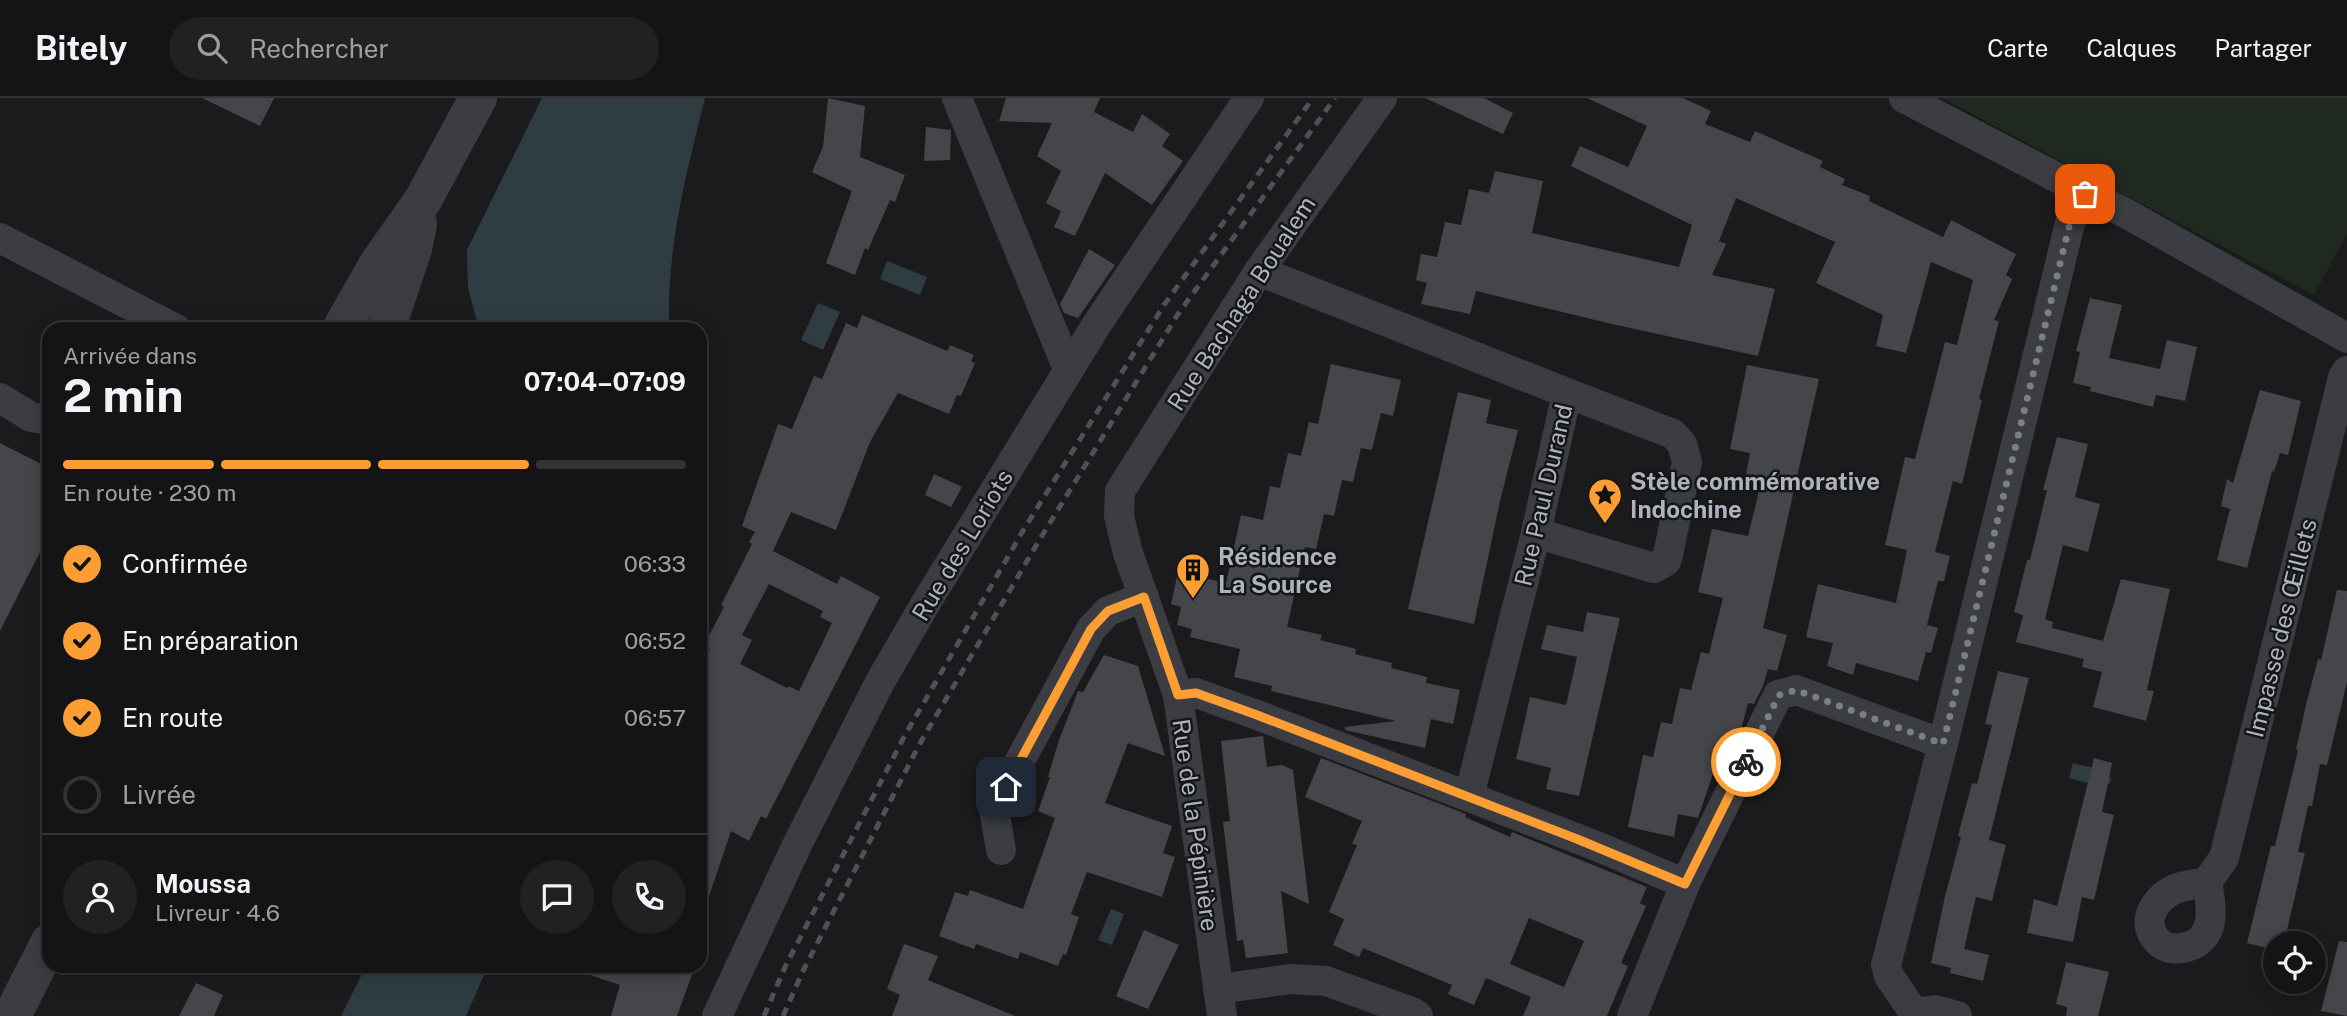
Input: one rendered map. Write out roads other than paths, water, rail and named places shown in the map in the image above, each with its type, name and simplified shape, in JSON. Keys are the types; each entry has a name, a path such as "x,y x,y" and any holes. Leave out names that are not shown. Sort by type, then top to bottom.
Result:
{"street":[{"path":"345,322 378,264 424,200 478,98"},
{"name":"Rue des Loriots","path":"717,1016 798,843 880,682 1068,369 1138,260 1249,98"},
{"path":"1904,98 2129,215 2347,338"},
{"name":"Rue Bachaga Boualem","path":"1119,516 1120,491 1370,102"},
{"path":"967,105 1068,369"},
{"path":"1957,1016 1935,1010 1913,1015 1889,976 1886,965 1943,744 2070,223 2085,194"},
{"path":"388,322 413,249 424,200"},
{"path":"0,238 135,319"},
{"name":"Rue Paul Durand","path":"1259,271 1567,393 1536,533 1469,796"},
{"name":"Impasse des Œillets","path":"2207,882 2224,858 2343,377 2347,371"},
{"path":"1536,533 1654,568 1666,561 1668,555 1687,462 1682,444 1673,434 1567,393"},
{"path":"0,398 31,417 42,419"},
{"name":"Rue de la Pépinière","path":"1119,516 1128,553 1178,695 1220,1003"},
{"path":"1001,850 994,809 1091,629 1108,611 1144,597"},
{"path":"1632,1016 1685,884 1779,695 1796,690 1943,744"},
{"path":"1178,695 1196,693 1469,796 1685,884"},
{"path":"12,1016 42,957"},
{"path":"1220,1003 1291,979 1326,981 1418,1016"}],"railway":[{"path":"764,1016 786,965 904,737 1024,529 1164,305 1313,98"},
{"path":"783,1016 802,973 919,745 1040,539 1178,314 1335,98"}],"place":[{"name":"Stèle commémorative Indochine","path":"1605,525"},
{"name":"Résidence La Source","path":"1193,600"}]}
